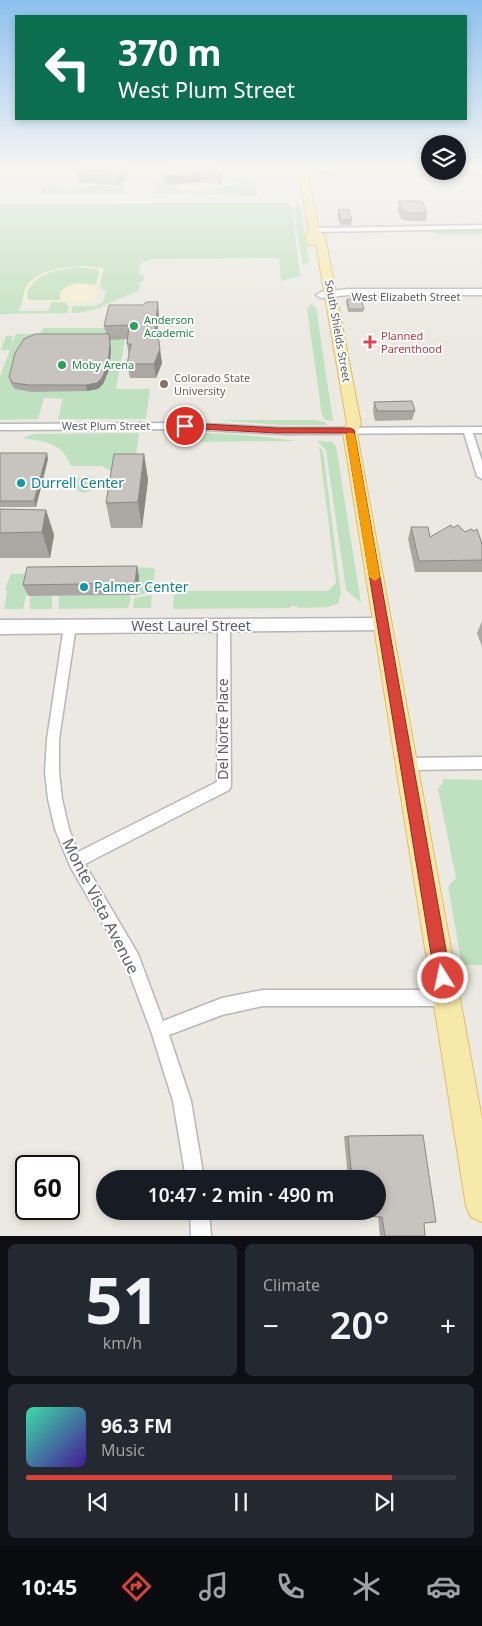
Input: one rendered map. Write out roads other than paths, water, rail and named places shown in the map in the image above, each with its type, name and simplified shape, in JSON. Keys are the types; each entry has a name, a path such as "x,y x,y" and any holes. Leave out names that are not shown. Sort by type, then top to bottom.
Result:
{"main road":[{"name":"South Shields Street","path":"313,225 314,232 310,236 326,295 342,424 350,430 482,1206"},
{"name":"West Elizabeth Street","path":"326,295 349,292 482,292"},
{"name":"West Elizabeth Street","path":"326,295 347,297 482,296"},
{"name":"West Laurel Street","path":"0,626 383,624"}],"street":[{"path":"314,232 482,227"},
{"name":"West Plum Street","path":"0,427 185,426 277,430 482,430"},
{"path":"468,430 482,476"},
{"name":"Monte Vista Avenue","path":"70,626 53,739 52,772 55,799 62,829 75,861 132,960 159,1030 182,1101 194,1170"},
{"name":"Del Norte Place","path":"75,861 224,786 224,626"},
{"path":"407,764 482,764"},
{"path":"159,1030 209,1009 235,1001 254,999 446,998"},
{"path":"200,1220 201,1236"}],"place":[{"name":"Anderson Academic","path":"134,326"},
{"name":"Planned Parenthood","path":"370,342"},
{"name":"Moby Arena","path":"62,365"},
{"name":"Colorado State University","path":"164,384"},
{"name":"Durrell Center","path":"21,483"},
{"name":"Palmer Center","path":"84,587"}]}
